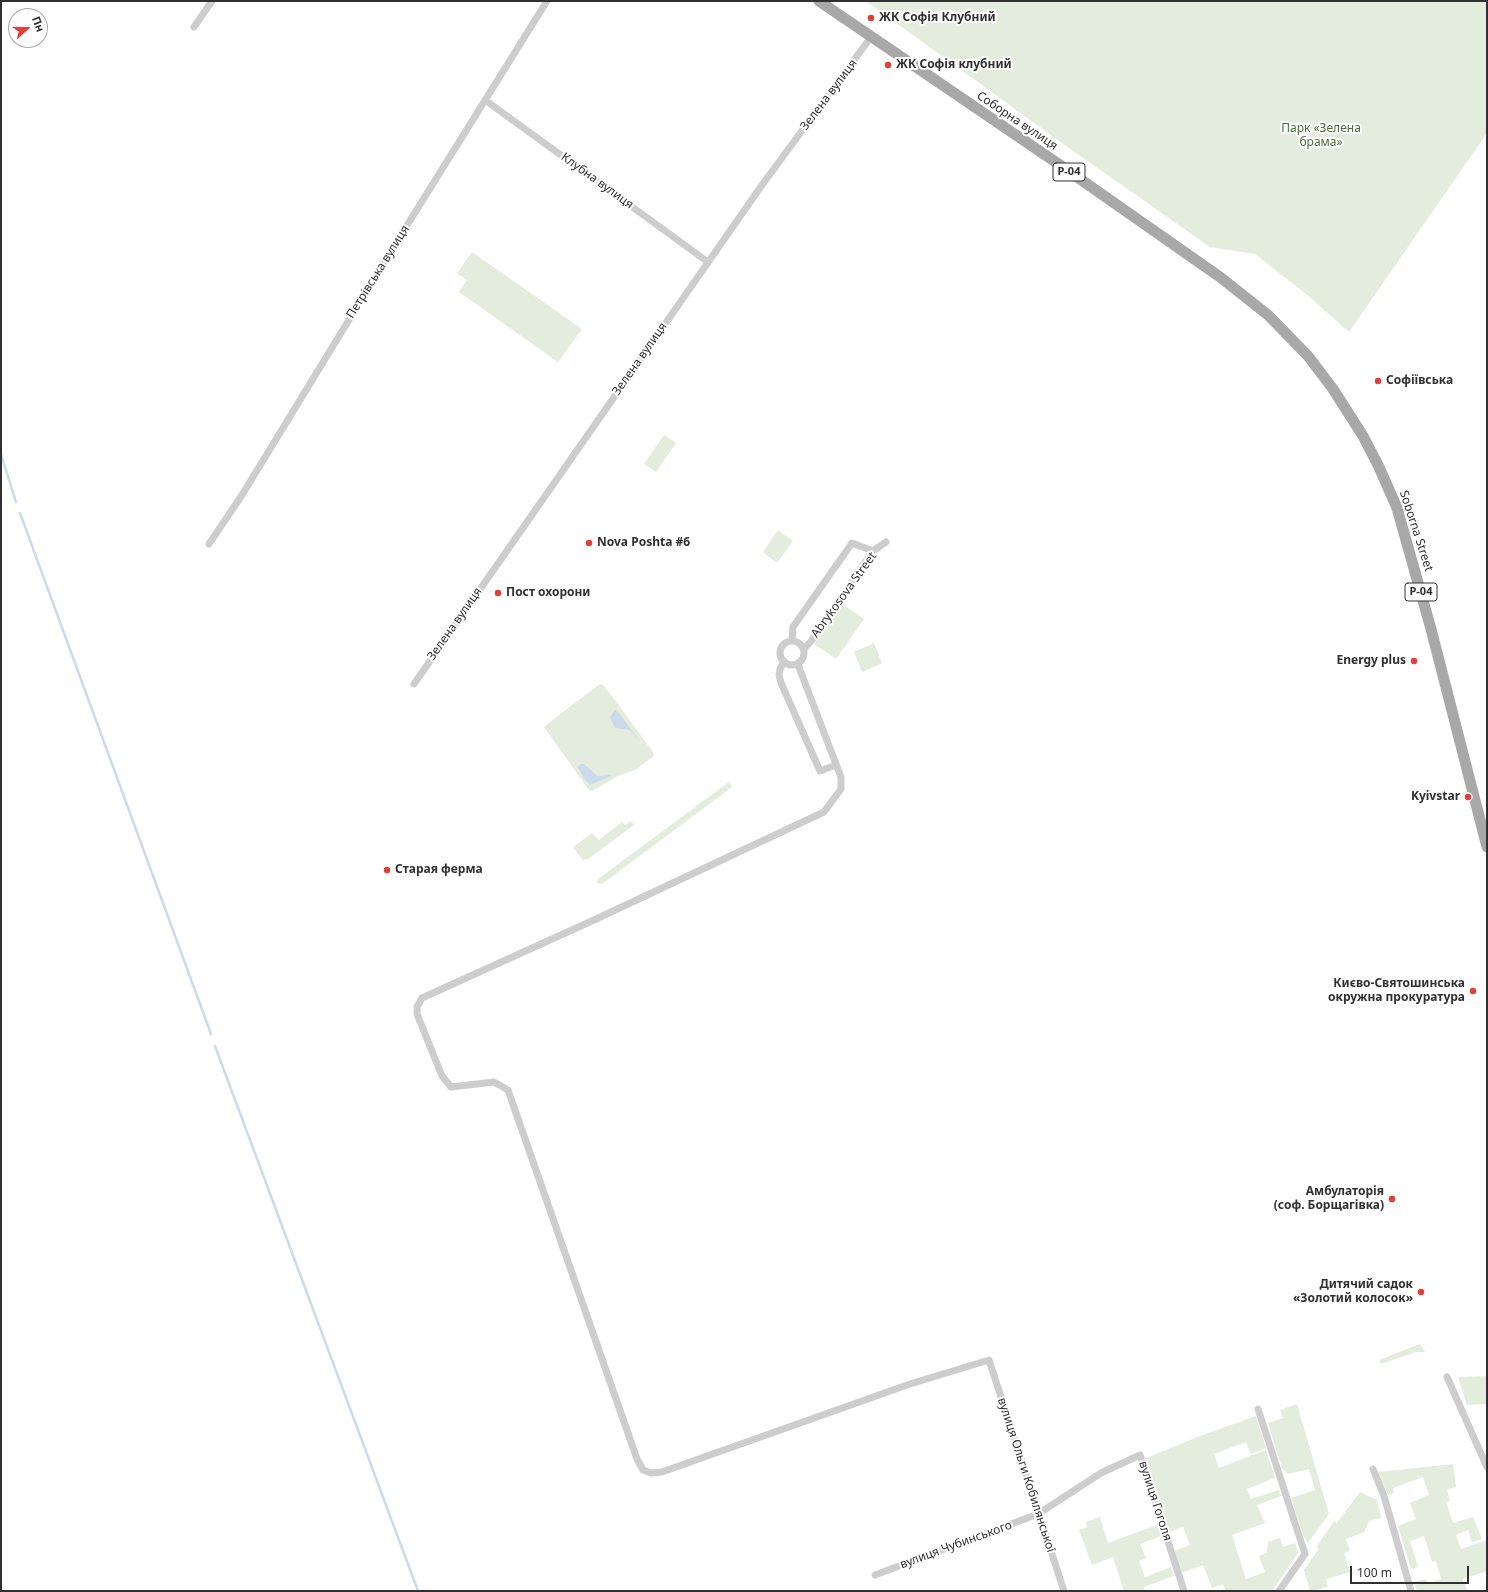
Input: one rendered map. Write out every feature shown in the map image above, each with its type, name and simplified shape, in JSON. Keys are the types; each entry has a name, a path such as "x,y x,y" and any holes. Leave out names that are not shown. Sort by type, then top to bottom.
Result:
{"main road":[{"name":"Р-04","path":"819,1 871,37"},
{"name":"Soborna Street","path":"871,37 1060,165 1246,297 1287,333 1308,356 1329,383 1363,436 1379,467 1397,508 1431,629 1487,847"}],"street":[{"path":"194,27 212,1"},
{"name":"Петрівська вулиця","path":"209,544 242,495 391,251 547,1"},
{"name":"Зелена вулиця","path":"414,684 762,185 871,37"},
{"name":"Клубна вулиця","path":"486,100 708,262"},
{"name":"Abrykosova Street","path":"804,649 812,640 873,551 886,542"},
{"name":"Abrykosova Street","path":"792,641 793,627 852,543 873,551"},
{"path":"788,641 799,643 804,649 803,657 798,663 791,664 784,661 780,654 782,646 788,641"},
{"path":"784,661 779,675 781,683 820,771 836,765 798,663"},
{"name":"вулиця Ольги Кобилянської","path":"836,765 841,777 841,788 824,812 594,920 422,998 417,1007 416,1014 442,1076 451,1087 494,1082 508,1090 637,1459 643,1470 651,1473 662,1472 910,1384 989,1360 1064,1591"},
{"path":"1447,1377 1487,1467"},
{"path":"1258,1409 1305,1554 1279,1591"},
{"name":"вулиця Гоголя","path":"1038,1514 1101,1472 1140,1455 1184,1591"},
{"path":"1373,1469 1384,1496 1411,1591"},
{"name":"вулиця Чубинського","path":"875,1575 1038,1514"}],"green space":[{"name":"Парк «Зелена брама»","path":"866,1 1487,1 1487,133 1349,332 1306,294 1255,254 1210,247 1062,143"},
{"path":"472,252 582,329 558,362 459,292 467,280 457,273"},
{"path":"664,435 676,443 656,472 644,464"},
{"path":"778,530 793,541 777,563 763,552"},
{"path":"841,603 864,619 836,659 814,644"},
{"path":"874,643 882,663 862,672 854,652"},
{"path":"602,684 604,686 653,752 654,756 635,770 618,776 592,791 589,790 544,727","holes":["584,764 598,776 610,775 590,784"]},
{"path":"729,782 732,787 602,884 597,883 598,879"},
{"path":"631,821 634,825 588,859 583,860 573,847 592,833 599,840 622,822 625,825"},
{"path":"1420,1344 1425,1352 1416,1352 1381,1364 1379,1360"},
{"path":"1487,1376 1487,1404 1467,1405 1458,1377"},
{"path":"1297,1404 1329,1514 1308,1543 1303,1535 1291,1498 1315,1490 1309,1469 1288,1474 1282,1468 1268,1423 1283,1418 1280,1410"},
{"path":"1256,1416 1266,1448 1251,1454 1246,1442 1214,1454 1219,1468 1266,1450 1275,1478 1247,1489 1251,1499 1279,1490 1281,1496 1257,1505 1265,1523 1232,1535 1246,1579 1265,1572 1259,1556 1267,1553 1268,1542 1280,1538 1283,1547 1295,1543 1298,1553 1272,1591 1226,1591 1223,1584 1212,1588 1203,1565 1181,1573 1174,1551 1190,1545 1183,1527 1168,1533 1144,1459 1200,1436"},
{"path":"1453,1464 1456,1487 1447,1490 1450,1501 1446,1502 1453,1523 1473,1517 1482,1539 1472,1542 1468,1530 1456,1535 1461,1549 1487,1540 1487,1571 1463,1579 1467,1591 1417,1591 1414,1582 1426,1579 1428,1584 1441,1579 1436,1561 1432,1562 1424,1536 1410,1541 1418,1567 1411,1569 1398,1526 1416,1519 1410,1503 1429,1495 1423,1477 1393,1488 1394,1493 1388,1495 1378,1472"},
{"path":"1360,1492 1377,1500 1381,1518 1369,1521 1364,1532 1346,1539 1350,1551 1344,1553 1350,1572 1326,1579 1328,1587 1310,1591 1304,1570 1318,1550 1317,1546 1335,1520 1336,1524"},
{"path":"1149,1499 1100,1517 1108,1543 1157,1525 1161,1536 1140,1544 1146,1558 1139,1561 1145,1577 1171,1567 1174,1576 1144,1587 1145,1591 1124,1591 1113,1557 1092,1565 1079,1530 1087,1527 1086,1522 1075,1526"}],"water":[{"path":"615,710 619,713 640,742 630,730 615,728 610,717"},
{"path":"580,764 584,764 598,776 611,776 590,785 583,777 578,767"}],"waterway":[{"path":"1,454 16,502"},
{"path":"20,513 211,1034"},
{"path":"215,1046 418,1591"}],"place":[{"name":"ЖК Софія Клубний","path":"871,18"},
{"name":"ЖК Софія клубний","path":"888,65"},
{"name":"Софіївська","path":"1378,381"},
{"name":"Nova Poshta #6","path":"589,543"},
{"name":"Пост охорони","path":"498,593"},
{"name":"Energy plus","path":"1414,661"},
{"name":"Kyivstar","path":"1468,797"},
{"name":"Старая ферма","path":"387,870"},
{"name":"Києво-Святошинська окружна прокуратура","path":"1473,991"},
{"name":"Амбулаторія (соф. Борщагівка)","path":"1392,1199"},
{"name":"Дитячий садок «Золотий колосок»","path":"1421,1292"}]}
